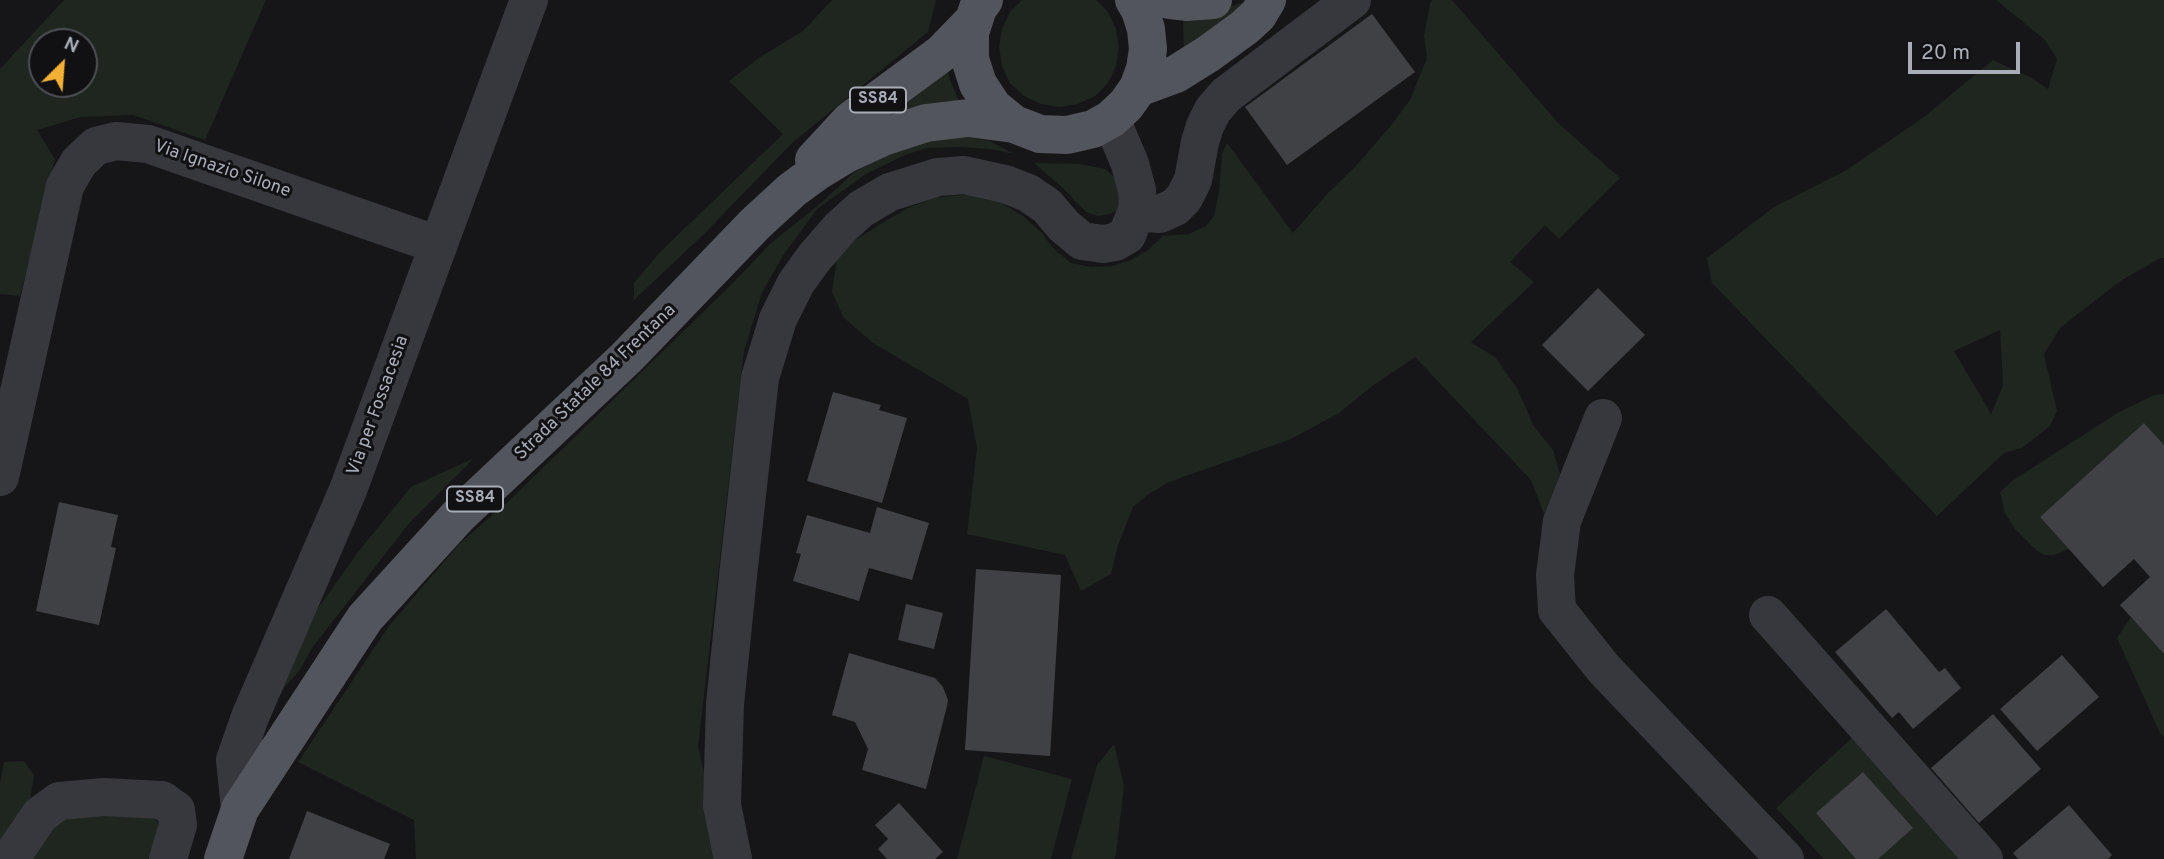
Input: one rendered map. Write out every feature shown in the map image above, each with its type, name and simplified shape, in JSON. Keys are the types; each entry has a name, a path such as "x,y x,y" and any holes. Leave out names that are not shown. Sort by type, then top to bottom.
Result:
{"main road":[{"path":"1111,119 1138,88 1145,69 1148,49 1146,29 1140,10 1133,0"},
{"path":"1169,0 1213,0"},
{"path":"1138,88 1176,74 1208,54 1245,27 1258,15 1267,0"},
{"path":"979,10 970,33 970,59 978,85 993,107 1014,124"},
{"name":"Strada Statale 84 Frentana","path":"792,190 817,155 851,120 942,53 979,10"},
{"name":"Strada Statale 84 Frentana","path":"223,859 240,809 365,618 458,516 626,358 755,224 792,190 846,153 926,123 968,118 1014,124 1040,134 1067,135 1093,129 1111,119"}],"street":[{"name":"Via per Fossacesia","path":"240,809 235,760 246,728 348,490 529,0"},
{"path":"1139,208 1160,214 1175,207 1184,198 1193,180 1200,142 1213,110 1226,95 1352,0"},
{"path":"733,859 722,805 724,704 760,377 778,318 796,283 822,248 860,209 890,192 938,177 964,175 988,179 1028,193 1047,206 1064,226 1082,241 1103,244 1115,242 1127,235 1139,208 1137,190 1130,164 1111,119"},
{"name":"Via Ignazio Silone","path":"0,477 65,186 79,162 96,146 116,141 148,144 438,245"},
{"path":"1603,418 1562,521 1555,575 1556,610 1604,670 1785,859"},
{"path":"1768,615 1984,859"},
{"path":"10,859 40,815 59,801 104,797 162,800 176,810 178,825 168,859"}],"shaded area":[{"path":"64,0 266,0 205,140 133,115 81,117 37,130 55,159 20,296 0,294 0,69 28,39 28,98 98,98 98,28 38,28"},
{"path":"832,0 936,0 928,32 792,143 705,233 634,300 634,283 661,251 783,134 729,81 760,57 803,31"},
{"path":"1022,0 1096,0 1108,12 1116,29 1119,47 1116,66 1108,83 1095,96 1078,104 1059,107 1041,104 1024,96 1010,83 1002,66 999,47 1002,29 1010,12"},
{"path":"1250,0 1184,53 1183,15 1208,14"},
{"path":"1432,0 1452,0 1558,123 1620,178 1559,239 1545,225 1510,262 1534,282 1471,342 1496,358 1518,390 1533,425 1553,450 1560,474 1544,514 1531,480 1415,357 1339,413 1291,439 1169,482 1149,494 1133,507 1118,545 1111,574 1081,591 1065,555 967,534 977,448 968,399 873,343 843,317 832,291 837,258 851,243 908,208 934,198 969,194 998,201 1023,216 1071,263 1091,267 1112,266 1131,260 1148,250 1163,236 1189,234 1206,226 1214,216 1222,154 1227,143 1293,233 1354,168 1410,100 1427,58 1424,35"},
{"path":"1996,0 2164,0 2164,258 2119,282 2060,328 2044,354 2057,411 2050,426 2022,448 2004,453 1937,516 1712,283 1707,258 1774,207 1845,171 1924,117 1993,60 2032,78 2048,89 2057,59 2045,40","holes":["2000,330 2003,386 1991,414 1954,351"]},
{"path":"947,63 950,80 960,103 868,125"},
{"path":"958,136 990,141 1014,154 991,149 927,148 905,155 866,174 817,209 782,257 762,293 744,351 698,747 725,859 416,859 414,820 298,762 389,626 459,544 512,498 770,244 853,173 881,157 921,142"},
{"path":"1034,163 1080,164 1105,169 1121,183 1126,196 1118,210 1110,214 1098,216 1086,212"},
{"path":"2164,394 2164,445 2144,423 2040,517 2069,549 2054,555 2037,551 2015,529 2005,513 2000,492 2012,481 2119,412 2154,395"},
{"path":"474,458 410,522 312,648 299,671 278,695 304,627 362,547 411,487"},
{"path":"2131,617 2164,654 2164,737 2117,638"},
{"path":"1856,734 1967,859 1824,859 1776,808"},
{"path":"1114,744 1124,786 1116,854 1114,859 1071,859 1097,765"},
{"path":"984,756 1072,779 1051,859 957,859"},
{"path":"24,761 34,775 30,801 0,859 0,784 4,762"},
{"path":"68,811 151,814 159,824 155,859 28,859"}],"building":[{"path":"1372,14 1415,72 1287,165 1245,107"},
{"path":"1598,288 1645,335 1588,391 1542,345"},
{"path":"833,392 881,405 879,410 907,418 882,503 807,481"},
{"path":"2144,423 2164,445 2164,654 2120,605 2150,577 2134,559 2103,587 2040,517"},
{"path":"59,502 118,515 111,547 116,548 99,625 36,611"},
{"path":"877,507 929,523 912,580 869,568 859,601 793,581 801,554 796,553 807,515 870,533"},
{"path":"976,569 1061,575 1050,756 965,750"},
{"path":"906,604 943,613 934,649 898,640"},
{"path":"1886,609 1939,672 1945,668 1961,688 1913,729 1899,712 1892,718 1835,652"},
{"path":"849,653 935,678 943,687 948,700 947,706 926,789 862,770 868,749 855,722 832,715"},
{"path":"2062,655 2099,697 2037,751 2000,709"},
{"path":"1993,714 2041,769 1979,823 1931,768"},
{"path":"1863,772 1913,828 1878,859 1856,859 1816,813"},
{"path":"899,803 943,852 935,859 887,859 878,849 888,839 875,825"},
{"path":"2069,805 2112,855 2108,859 2018,859 2013,853"},
{"path":"307,811 390,844 384,859 289,859"}]}
